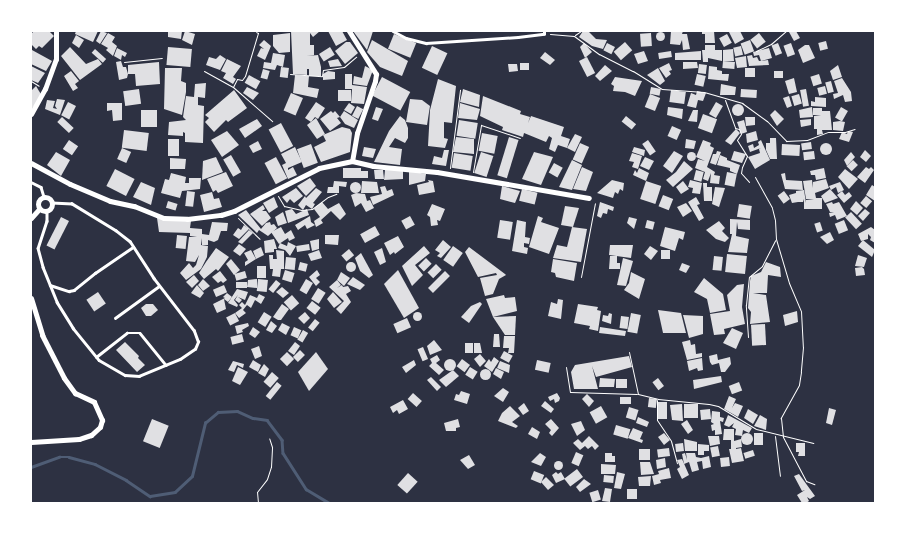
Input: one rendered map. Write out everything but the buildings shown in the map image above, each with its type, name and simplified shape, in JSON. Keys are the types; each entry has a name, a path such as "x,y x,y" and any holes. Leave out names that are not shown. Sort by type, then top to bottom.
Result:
{"street":[{"path":"31,114 45,90 56,59 56,31"},
{"path":"349,31 373,66 375,81 357,133 352,161"},
{"path":"31,163 70,184 110,201 141,208 164,218 203,218 234,211 319,168 352,161 380,167 472,177 589,198"},
{"path":"44,198 49,198 52,203 50,209 47,211 40,208 39,202 44,198"},
{"path":"31,218 40,208"},
{"path":"31,298 42,335 64,378 75,393 94,402 102,420 100,427 91,435 79,439 31,442"}],"lane":[{"path":"393,31 406,38 426,44 544,33"},
{"path":"31,182 41,187 44,198"},
{"path":"47,211 47,221 38,248 50,284 57,302 96,357 125,375 134,376 166,365 195,348 198,342 194,331 159,286 133,247 116,231 72,204 52,203"},
{"path":"50,284 69,291 74,290 133,247"},
{"path":"115,318 159,286"},
{"path":"96,357 127,333 140,333 166,365"}],"path":[{"path":"574,36 581,31"},
{"path":"756,51 771,44 786,31"},
{"path":"232,87 237,79 242,80 245,76 258,33 256,32"},
{"path":"544,33 574,36 598,54 633,71 654,86 662,89 704,92 742,103 767,121 786,141 807,140 828,132 845,132 855,129"},
{"path":"290,74 322,76 324,70 344,67 352,58 363,54"},
{"path":"124,62 162,58"},
{"path":"204,71 232,87 272,121"},
{"path":"31,81 45,90"},
{"path":"450,174 460,90"},
{"path":"724,99 735,128 739,129 741,134 736,140 747,156 742,167 742,174 749,182"},
{"path":"472,177 481,125 520,138"},
{"path":"755,177 772,208 776,240 789,283 801,311 803,348 799,385 783,414 781,425 783,437 806,481 814,484"},
{"path":"275,191 284,206 302,210 312,210 328,197 336,194"},
{"path":"581,277 596,199"},
{"path":"234,211 240,220 260,239"},
{"path":"748,337 746,305 749,277 762,266 776,240"},
{"path":"629,352 638,394"},
{"path":"566,367 570,392 638,394 657,399 710,404 718,406 752,428 813,443"},
{"path":"657,399 656,417 671,440 677,463"},
{"path":"775,435 780,476"},
{"path":"258,503 257,492 267,479 270,467 272,447 269,438"}],"waterway":[{"path":"31,467 59,457 69,457 95,464 126,480 150,496 175,492 192,476 205,423 218,412 237,411 253,418 267,420 282,440 283,453 306,489 329,503"}]}
